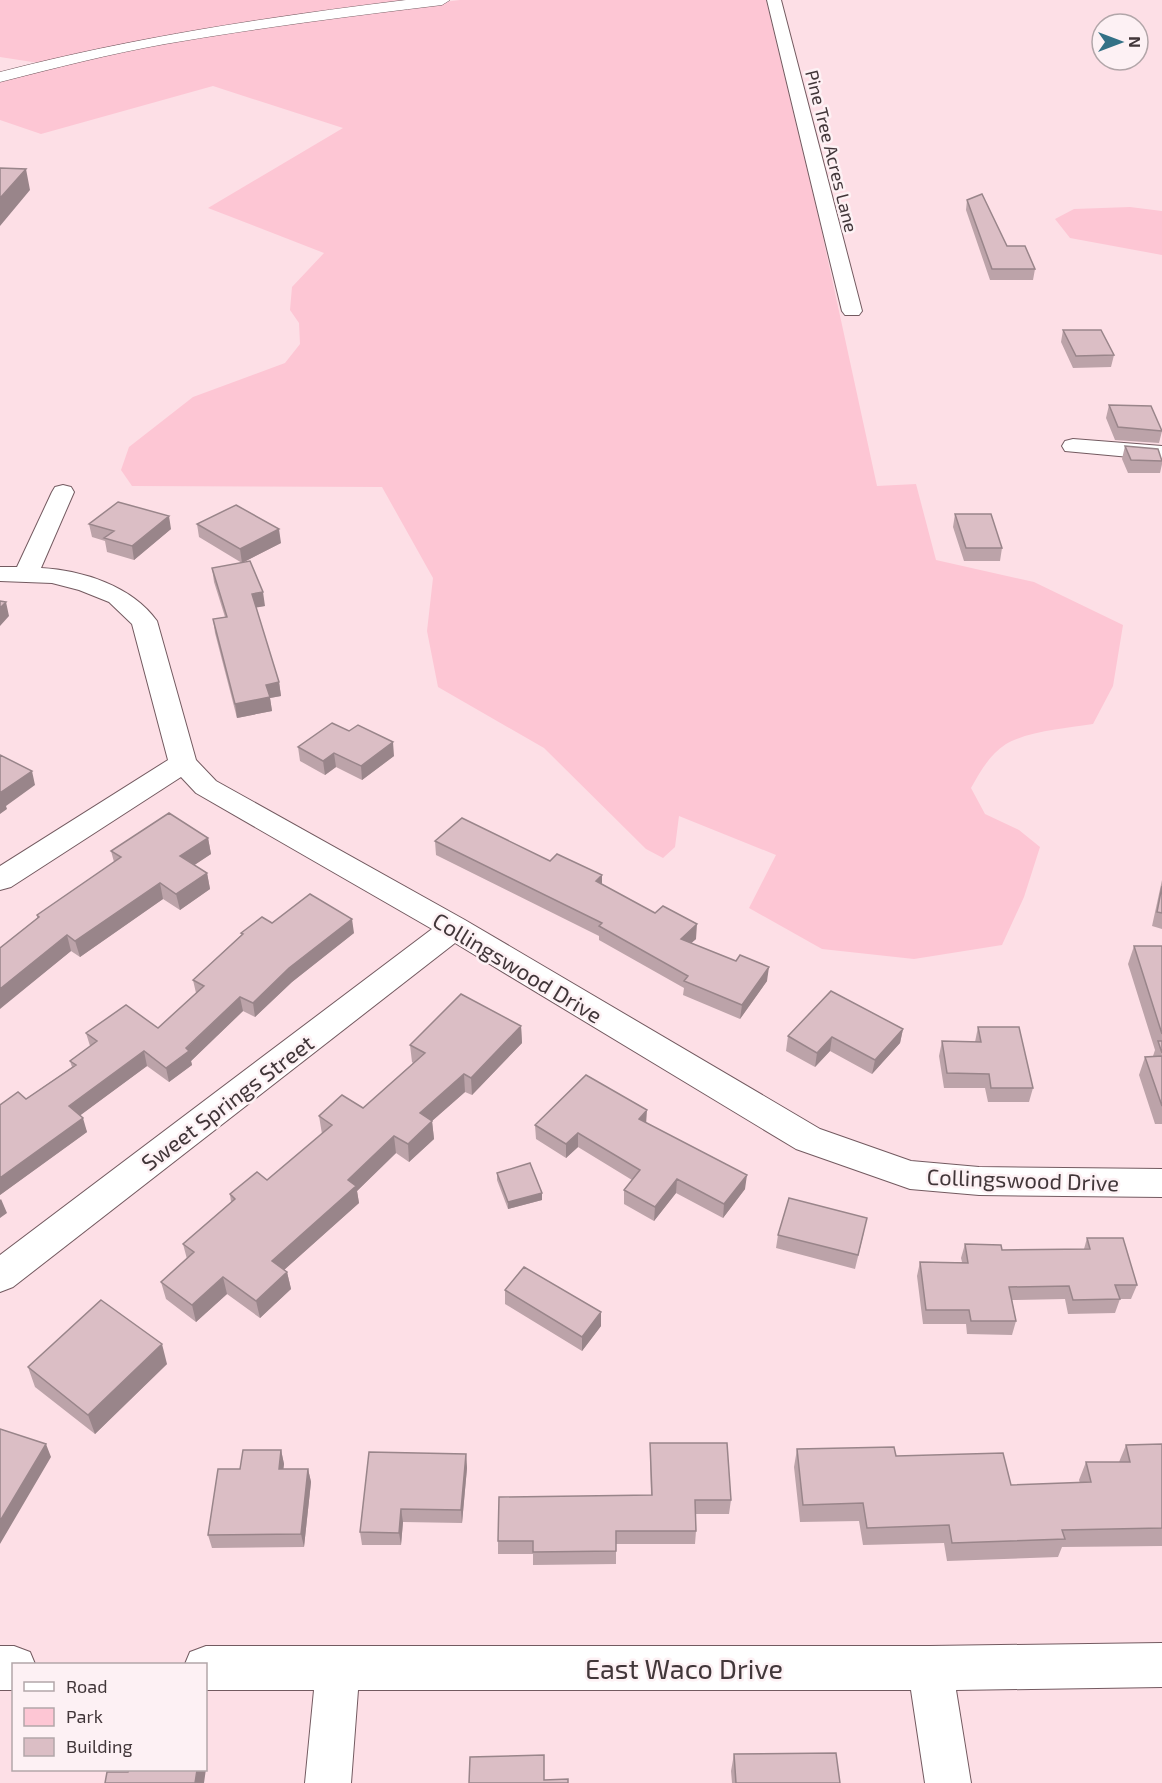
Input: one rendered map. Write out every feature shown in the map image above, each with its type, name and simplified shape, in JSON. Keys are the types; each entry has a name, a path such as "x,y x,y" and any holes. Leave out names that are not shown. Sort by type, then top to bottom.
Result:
{"street":[{"path":"0,77 95,52 212,30 442,0"},
{"name":"Pine Tree Acres Lane","path":"774,0 852,311"},
{"path":"1073,446 1162,453"},
{"path":"13,574 63,492"},
{"name":"Collingswood Drive","path":"13,574 52,576 87,584 118,597 144,621 183,763 206,787 454,928 808,1139 910,1175 979,1181 1162,1183"},
{"path":"0,880 183,763"},
{"name":"Sweet Springs Street","path":"0,1276 454,928"},
{"name":"East Waco Drive","path":"207,1668 930,1668 1162,1665"},
{"path":"328,1783 338,1668"},
{"path":"930,1668 948,1783"}],"green space":[{"path":"0,0 424,0 210,28 92,50 39,63 0,57"},
{"path":"460,0 766,0 819,219 877,486 916,484 936,560 1034,582 1123,625 1113,686 1093,724 1037,733 1006,744 990,758 971,788 985,814 1019,830 1040,847 1024,897 1002,945 914,959 822,949 749,908 776,855 679,816 675,847 663,858 646,849 544,748 438,687 427,631 433,578 382,487 132,486 121,470 129,447 193,397 285,363 300,344 299,323 290,310 292,287 324,253 208,208 343,128 213,86 41,134 0,120 0,81 171,41"},
{"path":"1130,207 1162,211 1162,255 1070,238 1055,219 1074,209"}],"building":[{"path":"0,168 26,169 0,198"},
{"path":"982,194 1007,246 1025,246 1035,269 992,269 967,200"},
{"path":"1063,330 1101,330 1114,355 1076,356"},
{"path":"1109,405 1151,406 1162,431 1118,427"},
{"path":"1125,446 1158,449 1162,461 1131,460"},
{"path":"118,502 169,516 132,546 104,538 114,531 89,524"},
{"path":"236,505 279,529 240,549 197,524"},
{"path":"955,514 991,514 1002,548 966,548"},
{"path":"250,561 263,592 252,594 279,682 266,685 270,697 235,704 213,619 227,617 212,568"},
{"path":"332,723 349,731 358,725 393,742 361,766 334,753 323,761 298,747"},
{"path":"0,755 32,771 0,793"},
{"path":"169,813 208,838 180,856 207,873 176,894 160,883 75,941 67,935 0,989 0,948 39,917 37,915 121,857 111,851"},
{"path":"462,818 550,861 557,854 602,875 596,881 655,913 663,906 697,924 681,939 736,961 740,955 769,967 742,1005 684,981 688,976 599,926 602,923 435,841"},
{"path":"1162,886 1162,913 1157,912"},
{"path":"310,894 352,919 289,968 253,1003 240,997 186,1048 189,1051 166,1068 144,1051 69,1106 83,1118 0,1178 0,1105 18,1092 26,1099 76,1065 70,1061 97,1041 86,1033 126,1005 158,1028 204,986 193,980 243,934 241,933 262,917 272,923"},
{"path":"1134,946 1162,946 1162,1034"},
{"path":"831,991 903,1029 875,1060 832,1037 817,1053 788,1036"},
{"path":"461,994 521,1026 471,1078 464,1074 420,1113 432,1121 408,1144 394,1136 348,1180 356,1186 272,1261 287,1272 256,1301 223,1277 192,1305 161,1282 194,1252 183,1244 235,1199 230,1194 257,1172 267,1180 332,1125 319,1116 342,1095 363,1108 425,1053 410,1045"},
{"path":"978,1027 1019,1027 1033,1088 991,1088 989,1074 947,1073 942,1041 981,1042"},
{"path":"1158,1041 1162,1041 1162,1053"},
{"path":"1162,1056 1162,1106 1145,1057"},
{"path":"586,1075 647,1110 639,1119 747,1175 724,1204 677,1179 655,1207 624,1190 640,1170 578,1133 566,1144 535,1125"},
{"path":"530,1163 542,1193 508,1202 497,1173"},
{"path":"789,1198 867,1218 858,1255 778,1235"},
{"path":"1087,1238 1123,1238 1137,1285 1115,1285 1120,1299 1073,1300 1069,1286 1009,1287 1016,1321 971,1321 969,1310 926,1310 920,1262 968,1263 965,1244 1001,1245 1002,1250 1090,1249"},
{"path":"524,1267 601,1312 582,1337 505,1290"},
{"path":"101,1300 162,1344 88,1415 28,1367"},
{"path":"0,1429 46,1444 0,1521"},
{"path":"650,1443 727,1443 731,1500 695,1500 696,1531 616,1531 616,1551 533,1552 533,1541 498,1541 499,1497 652,1495"},
{"path":"1162,1444 1162,1528 1062,1530 1065,1539 952,1543 949,1525 867,1528 863,1503 803,1505 797,1449 894,1447 896,1456 1003,1453 1011,1485 1091,1482 1086,1462 1130,1462 1126,1445"},
{"path":"243,1450 281,1450 279,1469 308,1469 301,1534 208,1535 218,1469 240,1469"},
{"path":"369,1452 466,1454 461,1510 401,1509 399,1533 360,1532"},
{"path":"836,1753 840,1783 736,1783 734,1754"},
{"path":"544,1755 544,1780 568,1779 568,1783 469,1783 470,1757"},
{"path":"197,1771 195,1783 105,1783 107,1772"}]}
